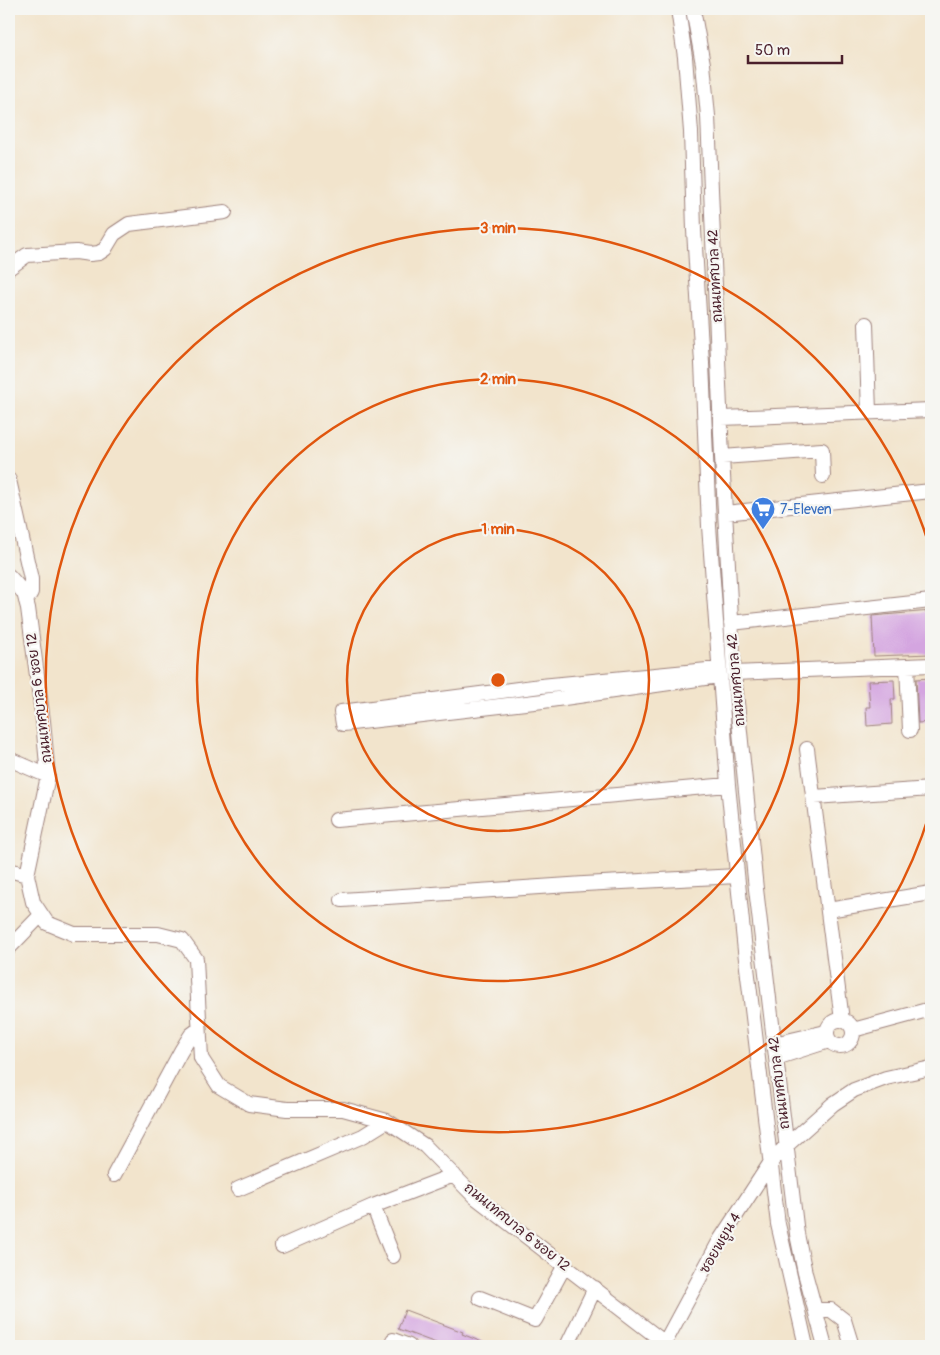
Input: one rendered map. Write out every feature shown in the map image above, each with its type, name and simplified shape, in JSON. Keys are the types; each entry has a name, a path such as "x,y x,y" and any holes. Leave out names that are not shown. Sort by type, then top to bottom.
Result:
{"street":[{"name":"ถนนเทศบาล 42","path":"678,9 686,66 691,132 709,526 718,673 728,785 737,876 783,1250 806,1346"},
{"name":"ถนนเทศบาล 42","path":"693,9 703,64 708,116 722,418 722,457 734,673 752,855 797,1234 825,1346"},
{"path":"9,268 28,254 99,253 105,249 114,234 129,224 226,212"},
{"path":"866,324 869,412"},
{"path":"722,418 931,410"},
{"path":"722,457 822,450 823,476"},
{"path":"9,480 31,579 31,592 26,601"},
{"path":"725,513 931,491"},
{"name":"ถนนเทศบาล 6 ซอย 12","path":"9,576 24,594 26,601 43,721 48,776 27,875 33,902 41,915 47,922 74,934 158,934 182,940 196,959 201,1058 219,1086 249,1104 287,1109 343,1109 387,1121 425,1146 475,1197 595,1288 664,1345"},
{"path":"731,623 931,601"},
{"path":"734,673 931,665"},
{"path":"907,666 910,730"},
{"path":"718,673 543,701 343,724 341,712 541,686 718,673"},
{"path":"541,686 543,701"},
{"path":"454,697 455,712"},
{"path":"807,749 842,1020"},
{"path":"9,759 48,776"},
{"path":"336,820 728,785"},
{"path":"814,797 931,789"},
{"path":"9,870 27,875"},
{"path":"342,900 575,884 737,876"},
{"path":"828,910 931,893"},
{"path":"9,948 41,915"},
{"path":"853,1030 931,1009"},
{"path":"842,1020 849,1024 853,1030 851,1040 847,1044 835,1046 828,1036 828,1026 833,1022 842,1020"},
{"path":"114,1175 181,1050 188,1038 199,1029"},
{"path":"774,1044 828,1036"},
{"path":"776,1058 828,1036"},
{"name":"ซอยพยูน 4","path":"664,1345 720,1240 771,1162 786,1146 834,1104 854,1090 886,1078 931,1068"},
{"path":"238,1189 363,1136 387,1121"},
{"path":"282,1246 373,1206 454,1175"},
{"path":"373,1206 393,1256"},
{"path":"480,1298 535,1320 565,1266"},
{"path":"566,1346 595,1288"},
{"path":"815,1310 831,1310 844,1320 852,1346"},
{"path":"393,1340 409,1346"}],"building":[{"path":"931,611 931,654 874,656 872,616"},
{"path":"931,678 931,722 918,723 916,679"},
{"path":"894,680 895,699 891,699 892,724 867,726 866,707 870,707 868,681"},
{"path":"405,1310 463,1332 462,1334 492,1346 444,1346 398,1329"}],"place":[{"name":"7-Eleven","path":"763,530"}]}
